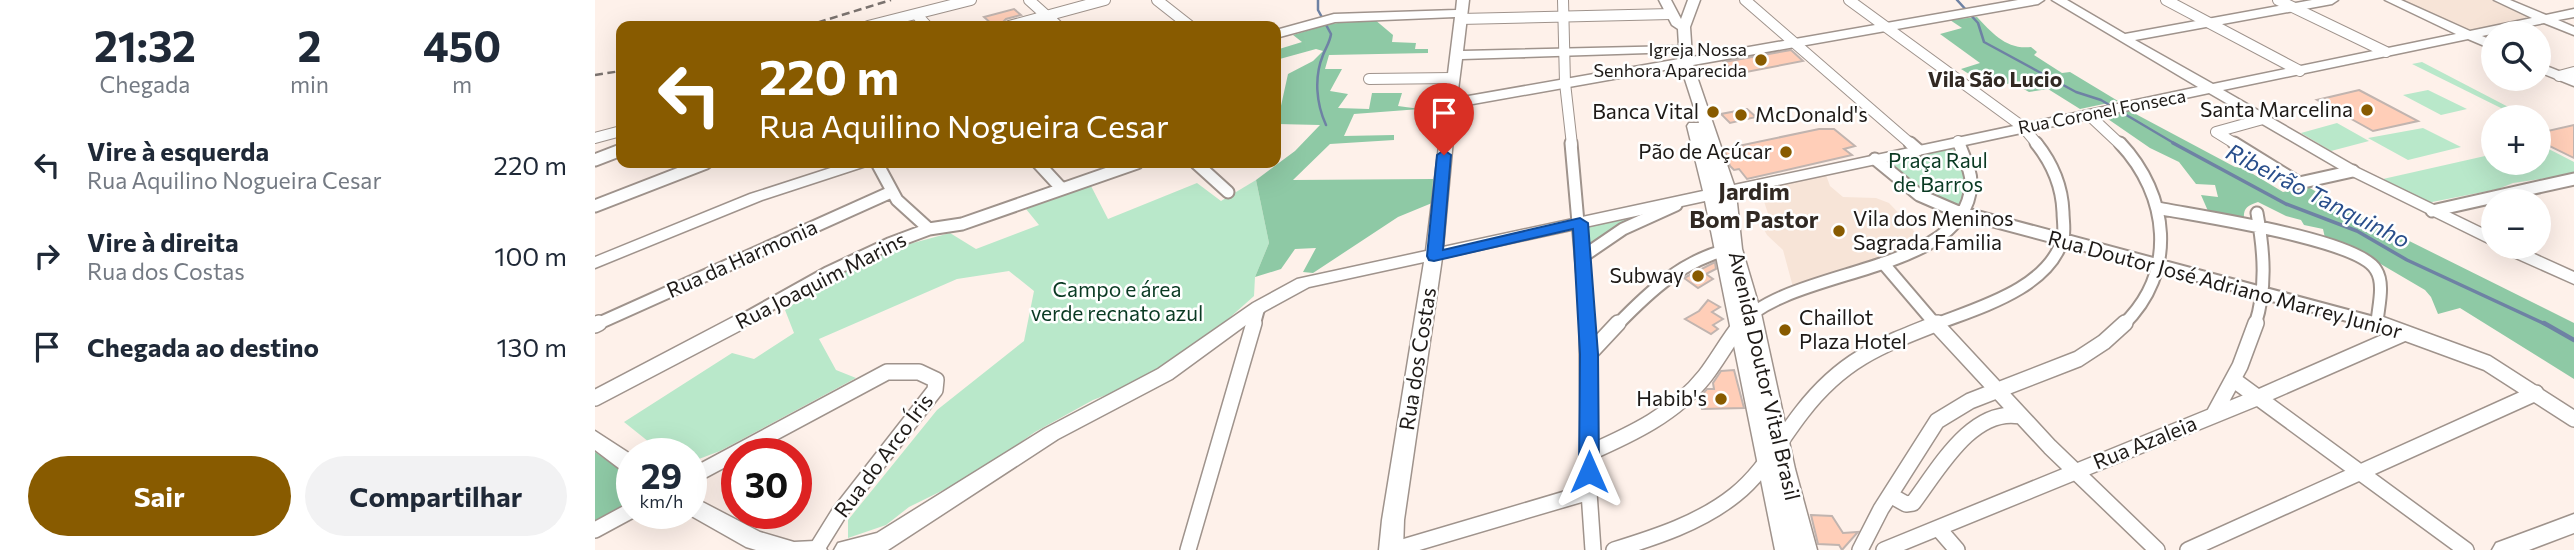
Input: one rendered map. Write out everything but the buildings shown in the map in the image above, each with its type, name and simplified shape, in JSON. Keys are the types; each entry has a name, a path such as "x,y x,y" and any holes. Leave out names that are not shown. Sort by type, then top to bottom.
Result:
{"street":[{"path":"888,21 971,0"},
{"path":"1029,0 1053,21"},
{"path":"1028,21 1105,0"},
{"path":"1157,0 1184,21"},
{"path":"1563,0 1565,83 1580,223 1589,354 1589,492 1593,550"},
{"path":"1281,33 1334,18 1461,11 1564,18 1674,20 1665,0"},
{"name":"Avenida Doutor Vital Brasil","path":"1685,0 1674,20 1679,59 1720,193 1728,249 1805,550"},
{"name":"Avenida Doutor Vital Brasil","path":"1679,59 1684,27 1694,0"},
{"path":"1745,0 1918,150"},
{"path":"1449,104 1679,59 1794,43 2038,0"},
{"path":"2058,0 2353,171 2481,235"},
{"path":"2166,0 2300,71"},
{"path":"2278,0 2386,52"},
{"path":"2123,38 2332,0"},
{"path":"2391,0 2481,40"},
{"path":"2500,0 2548,18"},
{"path":"2509,0 2574,29"},
{"path":"1614,550 1662,535 1700,518 1739,491 1767,462 1779,440 1845,366 1874,348 1933,323 1973,310 2016,290 2041,273 2063,240 2060,184 2053,165 2023,127 1852,1"},
{"name":"Rua dos Costas","path":"1392,550 1393,520 1434,256 1461,11"},
{"name":"Rua Coronel Fonseca","path":"879,545 1051,434 1165,374 1259,307 1303,283 2023,127 2574,13"},
{"path":"916,14 922,21"},
{"path":"1455,55 1565,52 1679,59"},
{"path":"2551,72 2574,82"},
{"path":"2559,76 2574,72"},
{"path":"1369,79 1452,78"},
{"path":"1860,550 1890,495 1937,421 1950,411 1995,389 2076,359 2108,339 2131,318 2149,295 2163,249 2157,208 2138,165 2118,141 2089,115"},
{"path":"2263,119 2216,132 2299,183 2353,171"},
{"path":"595,138 616,132"},
{"path":"1589,453 1644,428 1678,404 1702,380 1746,319 1772,300 1883,263 1928,244 1949,231 1967,214 1973,182 1971,168 1958,141"},
{"path":"595,160 616,152"},
{"name":"Rua Doutor José Adriano Marrey Junior","path":"1875,159 1919,195 1967,214 2377,323 2487,363 2574,419"},
{"path":"595,206 693,168"},
{"path":"595,263 756,197 846,168"},
{"path":"879,168 889,193 910,216 929,229"},
{"path":"1043,168 1062,188"},
{"name":"Rua Joaquim Marins","path":"595,398 706,341 827,273 889,244 929,229 962,224 1122,168"},
{"path":"1202,168 1228,192"},
{"path":"2433,211 2574,179"},
{"name":"Rua da Harmonia","path":"595,325 889,193"},
{"path":"1582,257 1634,223 1682,202"},
{"path":"2157,208 2326,242 2372,264 2378,272 2377,323"},
{"path":"2214,414 2234,380 2259,320 2265,274 2257,213"},
{"path":"1589,354 1658,286 1677,272 1728,249"},
{"path":"2532,259 2574,279"},
{"path":"1883,263 1933,323 2020,416 2074,472 2157,550"},
{"path":"1188,550 1259,307"},
{"name":"Avenida Doutor Vital Brasil","path":"1746,319 1767,462 1787,550"},
{"name":"Rua Azaleia","path":"1884,550 2259,397 2405,334"},
{"name":"Rua do Arco Íris","path":"707,468 887,372 910,369 925,372 936,380 935,390 839,513 815,550"},
{"path":"2234,380 2466,550"},
{"path":"2188,550 2536,393"},
{"path":"1890,495 1906,504 1913,503 1970,429 2009,414 2020,416"},
{"path":"595,439 616,454"},
{"path":"1392,550 1589,492"},
{"path":"707,515 757,545 790,550"},
{"path":"595,530 616,519"},
{"path":"2504,550 2574,523"},
{"path":"1938,528 1957,550"},
{"path":"846,550 879,545"},
{"path":"798,550 815,550"}],"shaded area":[{"path":"2395,0 2495,0 2536,18 2521,21 2481,21 2481,29 2466,32"},
{"name":"Vila dos Meninos Sagrada Familia","path":"1826,175 1830,186 1843,197 1876,198 1889,203 1911,226 1918,239 1917,246 1793,287 1783,250 1767,235 1762,226 1772,226 1760,189"}],"green space":[{"path":"1977,17 2007,43 2031,47 2037,52 2034,55 2062,73 2070,72 2118,101 2080,109 2048,89 2029,92 2013,83 1980,80 1961,69 1980,63 1940,34 1962,28 1950,20"},
{"path":"1374,19 1393,35 1392,42 1416,43 1415,49 1428,49 1428,53 1329,55 1325,69 1342,69 1330,91 1348,94 1338,108 1369,109 1372,93 1402,93 1398,106 1420,109 1354,114 1344,136 1394,135 1394,140 1330,144 1293,180 1433,179 1432,203 1398,217 1313,273 1303,272 1316,248 1295,249 1281,269 1255,277 1269,243 1256,180 1272,168 1281,168 1281,161 1320,125 1281,124 1281,106 1288,74 1313,61 1323,51 1316,49 1281,59 1281,48 1302,42 1293,35 1329,24"},
{"path":"2422,62 2505,105 2495,105 2412,64"},
{"path":"2428,90 2467,109 2441,115 2403,95"},
{"path":"2130,111 2235,167 2243,168 2283,192 2308,187 2355,214 2574,323 2574,379 2460,308 2438,314 2425,290 2350,246 2325,238 2323,229 2304,225 2301,220 2286,216 2258,202 2247,208 2244,220 2208,211 2201,195 2218,197 2215,185 2196,184 2179,162 2150,148 2105,117"},
{"path":"2337,123 2369,141 2331,151 2301,133"},
{"path":"2423,128 2461,147 2408,160 2368,138"},
{"name":"Praça Raul de Barros","path":"1950,148 1958,152 1962,165 1964,187 1960,207 1931,198 1883,160"},
{"path":"2551,150 2574,162 2574,174 2513,183 2498,189 2481,189 2481,192 2427,203 2383,183 2383,179 2481,157 2481,175 2551,175"},
{"name":"Campo e área verde recnato azul","path":"1256,180 1269,243 1255,277 1254,296 1171,370 1093,400 1035,432 976,474 909,507 886,525 848,538 848,520 937,410 1024,341 1034,291 1009,271 957,279 819,339 836,370 856,378 744,438 721,438 720,451 707,456 707,438 644,438 624,422 732,353 754,359 794,333 785,310 861,257 950,233 976,249 1039,225 1026,209 1091,186 1108,219 1197,183 1221,201"},
{"path":"1636,213 1637,216 1611,230 1587,248 1585,225"},
{"path":"595,452 616,467 616,512 595,523"}],"waterway":[{"path":"1318,0 1318,10 1331,34 1320,63 1317,81 1318,99 1326,125"},
{"name":"Ribeirão Tanquinho","path":"1957,0 1978,23 1984,42 2076,92 2101,100 2177,145"},
{"name":"Ribeirão Tanquinho","path":"2173,143 2286,204 2357,231 2407,260 2547,325"},
{"name":"Ribeirão Tanquinho","path":"2544,323 2574,340"}],"railway":[{"path":"822,21 891,0"},
{"path":"595,75 616,72"}],"place":[{"name":"Igreja Nossa Senhora Aparecida","path":"1761,60"},
{"name":"Santa Marcelina","path":"2367,110"},
{"name":"Banca Vital","path":"1713,112"},
{"name":"McDonald's","path":"1741,115"},
{"name":"Pão de Açúcar","path":"1786,152"},
{"name":"Vila dos Meninos Sagrada Familia","path":"1839,231"},
{"name":"Subway","path":"1698,276"},
{"name":"Chaillot Plaza Hotel","path":"1785,330"},
{"name":"Habib's","path":"1721,399"}],"district":[{"name":"Vila São Lucio","path":"1995,80"},
{"name":"Jardim Bom Pastor","path":"1754,206"}],"route":[{"path":"1444,155 1434,256 1580,223 1589,354 1589,472"}]}
